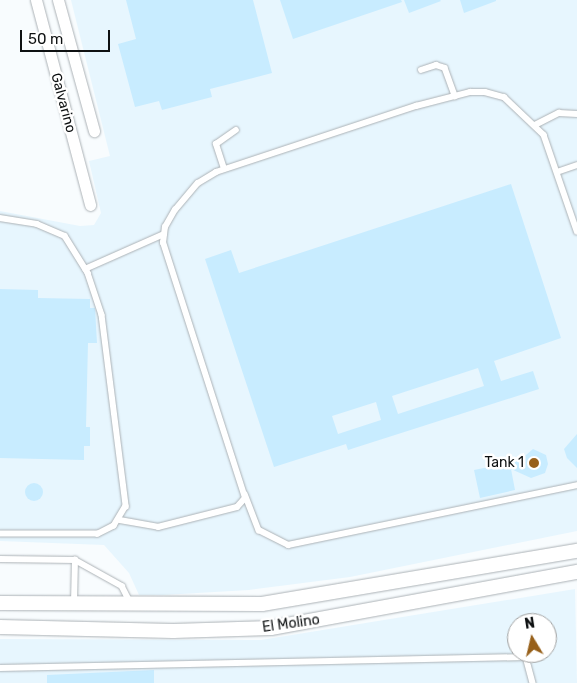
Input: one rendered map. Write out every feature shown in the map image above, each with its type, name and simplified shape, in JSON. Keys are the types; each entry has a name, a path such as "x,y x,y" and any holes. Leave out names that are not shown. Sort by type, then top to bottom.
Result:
{"street":[{"name":"Galvarino","path":"36,0 90,205"},
{"name":"Galvarino","path":"58,0 94,131"},
{"path":"56,76 78,71"},
{"name":"El Molino","path":"0,603 131,606 258,604 577,551"},
{"name":"El Molino","path":"0,627 255,629 577,572"},
{"path":"255,629 264,615 258,604"}],"lane":[{"path":"421,70 436,65 445,68 455,96"},
{"path":"577,231 544,135 535,124 504,97 485,92 455,96 224,169 198,183 175,210 164,234 167,261 244,492 259,530 288,545 577,485"},
{"path":"535,124 559,113 577,114"},
{"path":"224,169 216,144 236,130"},
{"path":"557,172 577,164"},
{"path":"0,218 37,224 65,236 85,269 102,315 126,497 120,520 107,531 85,536 0,534"},
{"path":"85,269 164,234"},
{"path":"120,520 144,528 190,521 237,507 244,492"},
{"path":"0,560 75,560 122,586 131,606"},
{"path":"74,604 75,560"},
{"path":"0,668 526,657 533,683"}],"shaded area":[{"path":"71,0 577,0 577,531 350,577 249,590 163,595 139,595 129,573 104,545 0,541 0,211 80,226 94,225 101,213 89,161 110,156"},
{"path":"575,589 577,683 0,683 0,639 261,640"}],"building":[{"path":"126,0 253,0 272,73 210,89 212,97 162,110 159,101 135,107 118,44 136,39"},
{"path":"280,0 401,0 402,2 293,39"},
{"path":"404,0 440,0 441,1 409,13"},
{"path":"460,0 496,0 496,1 464,13"},
{"path":"511,184 561,338 494,361 501,381 533,371 539,389 348,450 346,444 274,467 205,259 231,250 239,273","holes":["478,368 484,386 398,414 392,396","376,402 381,420 338,434 332,416"]},
{"path":"0,289 38,290 38,298 90,299 90,308 95,308 97,343 88,343 86,427 90,427 90,446 84,446 84,460 0,458"},
{"path":"577,434 577,468 567,458 564,449"},
{"path":"533,449 546,455 548,464 545,473 531,478 511,469 515,490 480,498 474,470 519,461"},
{"path":"34,483 40,486 43,492 40,498 34,501 28,498 25,492 28,486"},
{"path":"154,670 154,683 47,683 47,675"}],"place":[{"name":"Tank 1","path":"534,463"}]}
